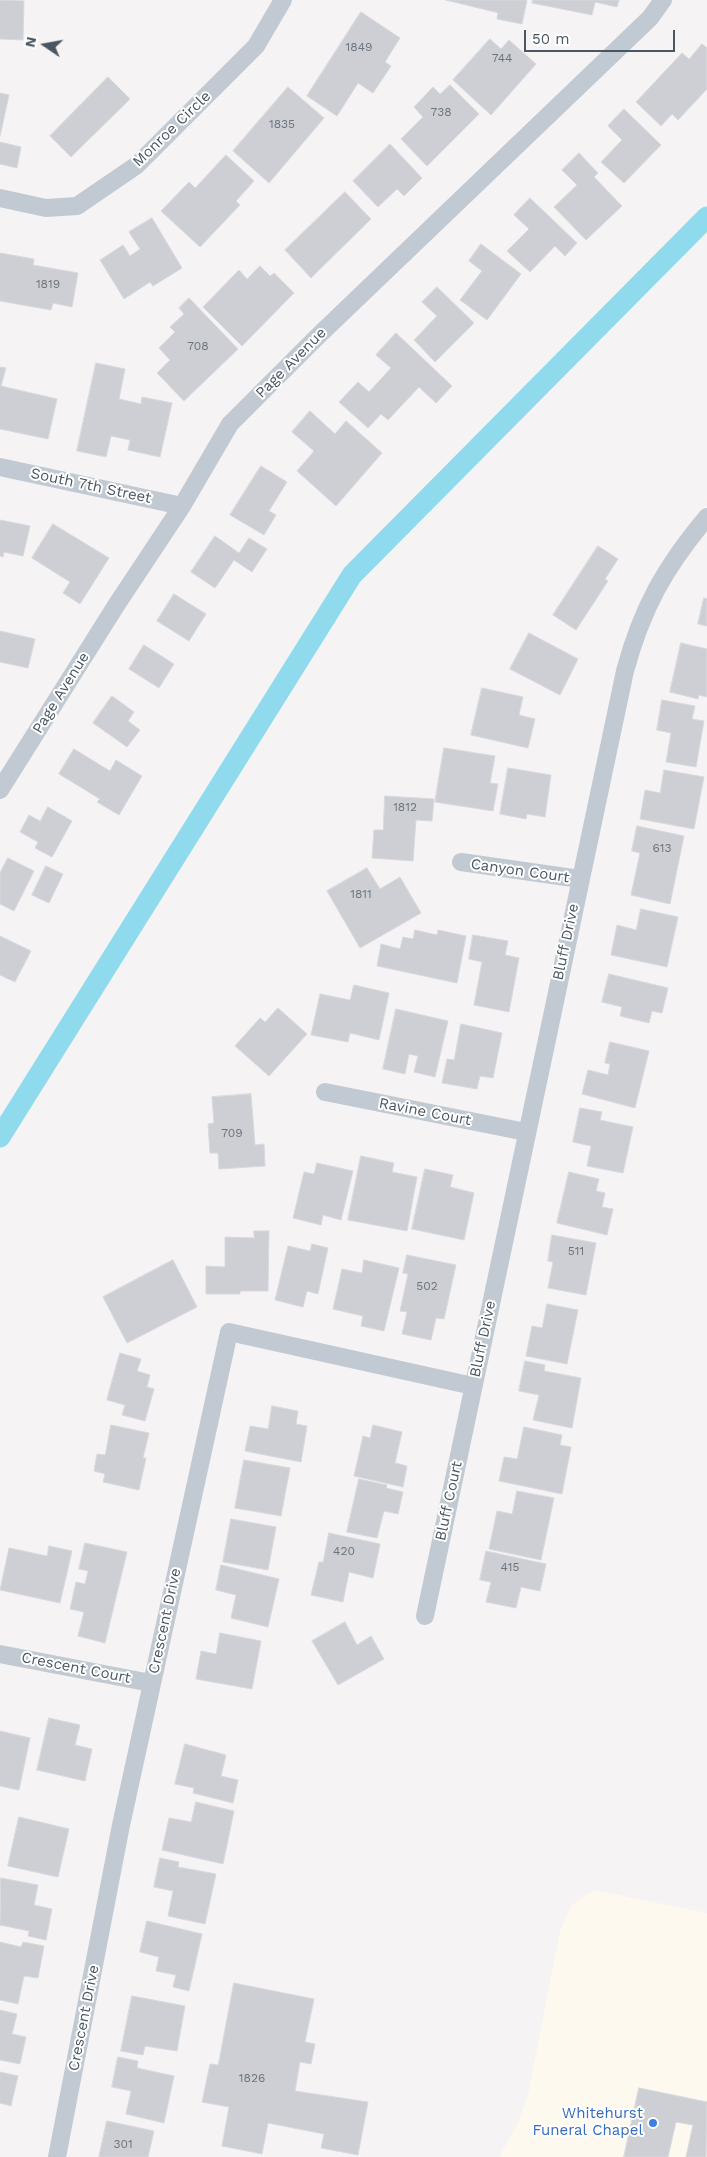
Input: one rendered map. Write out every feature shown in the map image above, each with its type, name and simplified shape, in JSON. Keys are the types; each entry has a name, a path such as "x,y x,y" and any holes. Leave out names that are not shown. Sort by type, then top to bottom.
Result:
{"street":[{"name":"Monroe Circle","path":"0,198 46,208 77,206 137,165 256,46 283,0"},
{"name":"Page Avenue","path":"0,790 182,506 230,424 317,337 650,18 663,0"},
{"name":"South 7th Street","path":"0,467 182,506"},
{"name":"Bluff Drive","path":"473,1386 580,879 633,639 648,603 666,572 685,544 707,517"},
{"name":"Canyon Court","path":"461,862 580,879"},
{"name":"Ravine Court","path":"325,1092 526,1132"},
{"name":"Crescent Drive","path":"57,2157 121,1825 229,1332 473,1386"},
{"name":"Bluff Court","path":"425,1616 473,1386"},
{"name":"Crescent Court","path":"0,1654 151,1683"}],"shaded area":[{"path":"594,1890 707,1913 707,2157 499,2157 519,2121 529,2090 560,1931 571,1906"}],"building":[{"path":"0,0 24,1 23,40 0,39"},
{"path":"446,0 527,0 522,24 497,19 498,13"},
{"path":"533,0 619,0 617,7 595,2 592,15 532,3"},
{"path":"361,12 400,38 385,62 391,66 373,93 358,83 337,116 307,96"},
{"path":"490,39 501,49 509,40 536,64 491,115 453,80"},
{"path":"702,44 707,48 707,89 678,120 672,114 661,126 636,102 682,53 689,59"},
{"path":"108,77 130,99 71,157 50,136"},
{"path":"450,85 479,114 427,166 401,139 423,117 414,107 433,87 440,94"},
{"path":"288,87 324,118 269,183 233,151"},
{"path":"0,93 9,95 0,136"},
{"path":"624,109 661,145 624,183 601,162 622,140 608,126"},
{"path":"0,142 21,147 17,168 0,164"},
{"path":"390,144 422,178 404,196 397,189 378,207 353,181"},
{"path":"579,153 598,173 594,177 622,206 586,240 554,207 577,185 562,170"},
{"path":"226,155 254,181 236,201 240,205 200,247 161,211 189,182 195,188"},
{"path":"345,192 371,219 311,278 285,250"},
{"path":"530,198 577,243 565,256 555,246 530,272 507,251 529,229 514,215"},
{"path":"152,218 182,268 153,286 150,282 124,299 100,260 123,245 130,256 140,249 129,232"},
{"path":"481,244 521,274 487,320 460,300 482,271 469,261"},
{"path":"0,253 34,259 33,265 78,273 72,307 53,303 51,310 0,301"},
{"path":"260,266 270,276 274,273 294,293 242,346 203,307 239,270 247,279"},
{"path":"437,287 474,323 435,362 414,340 437,316 422,302"},
{"path":"189,298 238,349 184,401 157,373 170,360 159,348 175,332 170,327 184,314 179,308"},
{"path":"396,333 452,386 436,403 419,387 388,420 381,414 368,428 339,402 358,382 369,392 391,368 376,355"},
{"path":"96,363 125,369 119,399 141,404 142,397 172,403 160,457 128,450 130,440 111,436 106,457 77,451"},
{"path":"0,367 6,368 1,386 57,399 48,439 0,429"},
{"path":"310,411 335,434 346,421 382,453 336,506 297,471 314,451 292,432"},
{"path":"261,466 287,482 269,511 276,515 264,535 230,515"},
{"path":"0,520 30,526 23,556 4,552 3,557 0,556"},
{"path":"53,524 109,558 80,604 63,593 70,582 32,558"},
{"path":"215,536 239,553 249,538 267,549 252,572 234,560 215,588 191,572"},
{"path":"598,546 618,559 605,579 608,581 576,630 553,615"},
{"path":"174,594 206,614 189,641 157,621"},
{"path":"704,598 707,599 707,626 698,624"},
{"path":"0,631 35,639 28,668 0,662"},
{"path":"529,633 578,659 560,695 510,669"},
{"path":"681,643 707,649 707,697 699,695 698,699 670,692"},
{"path":"144,645 174,664 159,688 129,669"},
{"path":"482,688 523,697 519,715 535,719 528,748 471,735"},
{"path":"112,696 134,712 128,721 140,730 127,747 93,723"},
{"path":"662,700 695,706 692,719 704,721 696,767 666,762 671,733 657,730"},
{"path":"444,748 495,756 490,783 498,784 493,811 435,802"},
{"path":"74,749 110,771 116,760 142,776 119,815 97,802 100,799 59,774"},
{"path":"508,768 551,775 545,817 527,814 526,819 500,814"},
{"path":"664,770 704,777 694,829 640,819 645,790 660,793"},
{"path":"385,796 434,799 432,821 416,820 413,861 372,858 374,830 383,830"},
{"path":"48,807 72,821 52,857 35,848 38,842 20,832 29,815 40,821"},
{"path":"637,826 684,836 670,904 631,895 640,853 632,851"},
{"path":"8,858 34,871 14,911 0,904 0,873"},
{"path":"46,866 63,874 49,903 32,895"},
{"path":"367,868 380,889 400,877 421,913 360,948 327,891"},
{"path":"641,909 678,917 667,967 611,955 617,925 636,930"},
{"path":"415,930 437,935 438,930 466,936 457,983 377,966 381,944 400,949 403,937 413,939"},
{"path":"473,935 508,941 505,955 519,958 509,1012 474,1005 482,962 469,959"},
{"path":"0,936 31,951 15,982 0,975"},
{"path":"609,974 668,988 662,1013 652,1011 649,1023 620,1016 622,1007 602,1002"},
{"path":"354,985 389,993 379,1040 350,1033 348,1042 311,1035 320,994 350,1000"},
{"path":"278,1008 307,1034 269,1076 235,1046 260,1018 265,1022"},
{"path":"396,1009 448,1021 435,1077 414,1072 418,1056 409,1054 405,1074 383,1069"},
{"path":"461,1024 502,1033 493,1078 480,1076 477,1089 442,1083 447,1059 454,1060"},
{"path":"610,1042 649,1051 635,1108 582,1094 588,1070 608,1075 610,1064 605,1063"},
{"path":"251,1094 255,1145 264,1144 265,1166 219,1169 218,1153 210,1153 208,1124 214,1123 212,1097"},
{"path":"580,1108 602,1112 600,1120 633,1127 623,1173 587,1166 591,1146 573,1142"},
{"path":"361,1156 394,1163 392,1172 417,1177 407,1231 348,1220"},
{"path":"317,1163 353,1171 341,1220 323,1215 321,1225 293,1218 304,1172 314,1174"},
{"path":"425,1169 453,1175 450,1187 474,1193 464,1240 412,1229"},
{"path":"569,1172 599,1179 596,1191 605,1193 602,1207 613,1209 607,1235 557,1223"},
{"path":"254,1231 269,1231 268,1291 240,1291 240,1294 206,1294 206,1266 225,1267 225,1237 254,1238"},
{"path":"552,1235 596,1243 586,1295 548,1288 553,1262 548,1261"},
{"path":"312,1244 328,1248 318,1294 307,1291 303,1307 275,1300 288,1246 310,1251"},
{"path":"407,1255 456,1265 444,1319 436,1318 431,1340 402,1334 407,1312 400,1311 408,1274 403,1273"},
{"path":"173,1260 197,1307 127,1343 103,1297"},
{"path":"364,1260 399,1268 384,1331 361,1326 363,1316 333,1309 342,1269 362,1273"},
{"path":"547,1304 578,1310 567,1364 526,1356 532,1326 542,1328"},
{"path":"120,1353 141,1359 137,1371 150,1375 147,1387 154,1389 145,1421 122,1415 125,1405 107,1400"},
{"path":"525,1361 545,1365 544,1371 581,1378 572,1428 533,1420 539,1395 519,1391"},
{"path":"272,1406 298,1411 296,1424 307,1426 301,1462 245,1451 250,1426 268,1429"},
{"path":"111,1425 149,1433 143,1458 146,1458 139,1490 103,1482 105,1474 94,1471 97,1454 105,1455"},
{"path":"373,1425 402,1432 395,1463 407,1466 403,1487 354,1476 363,1436 370,1438"},
{"path":"524,1427 562,1435 560,1445 571,1447 562,1494 499,1481 504,1457 517,1459"},
{"path":"244,1460 290,1468 281,1516 235,1508"},
{"path":"359,1479 387,1485 386,1488 403,1492 398,1514 384,1511 377,1538 347,1532"},
{"path":"517,1491 554,1498 541,1560 489,1549 497,1511 512,1514"},
{"path":"231,1519 276,1527 268,1570 223,1562"},
{"path":"329,1533 380,1544 373,1578 349,1572 343,1602 311,1595 319,1562 323,1562"},
{"path":"85,1543 127,1552 105,1643 78,1636 84,1612 70,1609 76,1582 85,1584 88,1571 79,1569"},
{"path":"49,1546 72,1551 60,1603 0,1590 9,1548 47,1556"},
{"path":"486,1551 546,1564 540,1591 521,1587 516,1608 486,1602 491,1582 480,1580"},
{"path":"221,1565 279,1579 268,1627 231,1618 236,1595 216,1590"},
{"path":"345,1622 357,1645 371,1636 384,1659 338,1685 312,1641"},
{"path":"220,1633 261,1641 252,1689 196,1679 201,1651 216,1654"},
{"path":"49,1718 80,1725 75,1745 92,1749 85,1781 37,1770"},
{"path":"0,1731 30,1738 19,1790 0,1786"},
{"path":"185,1744 226,1755 221,1776 238,1780 233,1803 193,1793 194,1788 175,1784"},
{"path":"196,1802 234,1811 223,1864 162,1850 169,1818 191,1822"},
{"path":"19,1817 69,1829 58,1877 8,1866"},
{"path":"160,1858 179,1862 178,1867 216,1874 205,1924 168,1916 173,1891 154,1887"},
{"path":"1,1878 38,1885 34,1905 52,1909 46,1940 28,1936 29,1931 0,1925"},
{"path":"147,1921 202,1934 189,1991 173,1987 176,1975 156,1971 159,1957 140,1952"},
{"path":"0,1942 21,1947 23,1942 44,1946 38,1978 24,1976 18,2004 0,2000"},
{"path":"234,1983 314,1999 305,2042 315,2044 311,2064 300,2062 295,2091 368,2102 358,2155 321,2148 324,2134 268,2123 262,2154 222,2146 229,2107 202,2102 210,2064 218,2065"},
{"path":"132,1996 185,2006 177,2051 145,2046 143,2055 121,2051"},
{"path":"0,2010 17,2014 12,2034 26,2037 20,2064 0,2060"},
{"path":"118,2057 138,2061 137,2068 174,2076 164,2123 126,2114 131,2091 112,2087"},
{"path":"0,2072 18,2076 11,2106 0,2103"},
{"name":"Whitehurst Funeral Chapel","path":"639,2088 707,2102 706,2157 686,2157 693,2125 676,2122 668,2157 624,2157"},
{"path":"107,2121 154,2131 148,2157 99,2157"}],"waterway":[{"path":"0,1137 352,575 707,217"}],"place":[{"name":"Whitehurst Funeral Chapel","path":"653,2123"}]}
